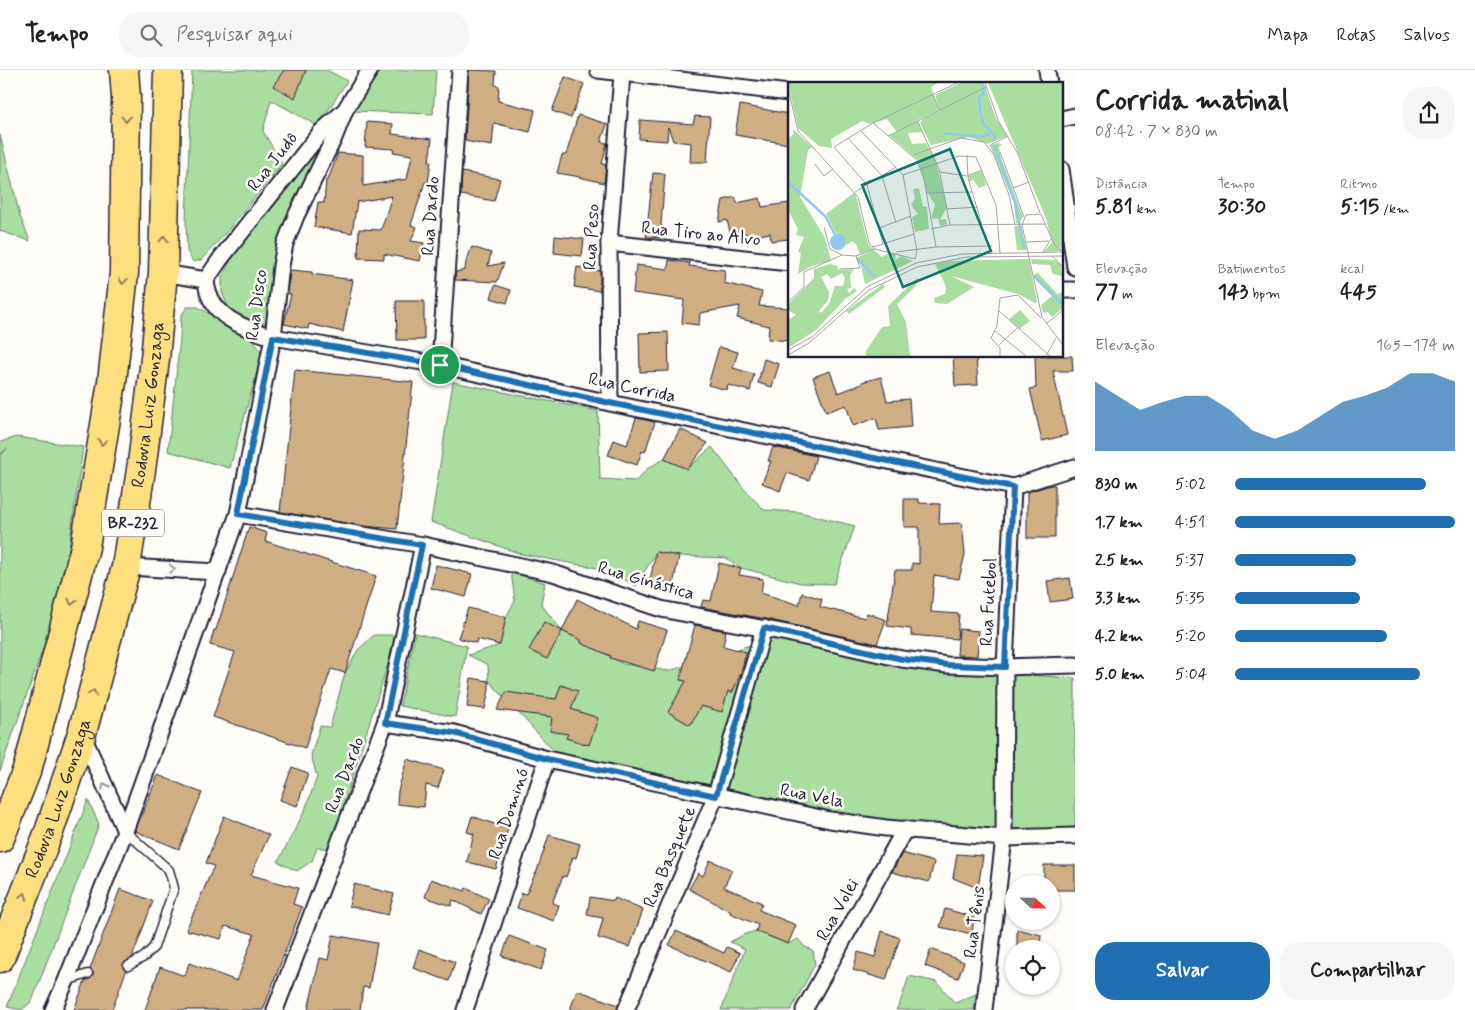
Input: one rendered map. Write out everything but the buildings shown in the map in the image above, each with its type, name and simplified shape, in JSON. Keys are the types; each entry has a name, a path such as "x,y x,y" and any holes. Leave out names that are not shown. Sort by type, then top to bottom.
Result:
{"highway":[{"name":"BR-232","path":"0,838 28,767 86,547 112,382 124,273 126,97 124,70"},
{"name":"Rodovia Luiz Gonzaga","path":"0,958 50,829 82,733 126,567 150,397 163,273 168,70"}],"street":[{"name":"Rua Judô","path":"206,280 221,258 321,132 345,110 370,70"},
{"name":"Rua Dardo","path":"440,365 460,70"},
{"path":"598,70 788,93"},
{"name":"Rua Peso","path":"610,403 609,243 622,74"},
{"name":"Rua Disco","path":"53,1010 125,831 238,514 273,337 280,266 285,244 345,110"},
{"path":"1062,119 1075,116"},
{"path":"1062,176 1075,267"},
{"name":"Rua Tiro ao Alvo","path":"609,243 788,263"},
{"path":"163,273 206,280"},
{"name":"Rua Corrida","path":"206,280 206,291 210,300 228,318 250,330 273,337 440,365 610,403 1013,487 1075,467"},
{"path":"1062,290 1075,290"},
{"name":"Rua Futebol","path":"1004,838 1005,667 1013,487"},
{"name":"Rua Ginástica","path":"238,514 422,545 553,573 661,609 764,628 902,659 947,665 1005,667 1075,665"},
{"name":"Rua Dardo","path":"275,1010 385,723 422,545"},
{"path":"126,567 218,572"},
{"name":"Rua Basquete","path":"626,1010 716,796 764,628"},
{"name":"Rua Dominó","path":"385,723 454,733 547,759 465,1010"},
{"path":"82,733 125,831"},
{"name":"Rua Vela","path":"547,759 830,820 1004,838 1075,836"},
{"name":"Rua Volei","path":"804,1010 905,828"},
{"name":"Rua Tênis","path":"984,1010 1004,838"}],"lane":[{"path":"125,831 169,870 174,888 154,947 144,957 128,966"},
{"path":"66,981 88,974"}],"green space":[{"path":"192,70 327,70 347,81 318,126 271,100 263,131 282,164 224,235 201,260 193,262 187,251 186,219"},
{"path":"375,70 436,70 433,114 352,111"},
{"path":"0,135 20,216 30,241 0,231"},
{"path":"330,135 307,176 271,322 259,324 230,311 222,293 222,277 232,257"},
{"path":"187,307 198,307 254,340 262,354 230,468 168,451 181,316"},
{"path":"453,382 598,411 600,479 636,481 648,468 664,459 688,468 712,447 744,489 764,510 799,512 855,526 834,584 801,583 741,568 726,558 679,556 656,552 636,586 607,570 521,554 431,522"},
{"path":"17,437 83,447 63,591 0,771 0,457 7,448 0,455 0,442"},
{"path":"511,572 545,583 541,604 562,631 623,664 669,671 775,637 994,673 1075,678 1075,836 830,820 565,763 489,681 488,665 468,655 500,645 506,617 515,601"},
{"path":"415,633 467,646 455,717 400,706"},
{"path":"374,635 397,635 330,848 317,848 312,861 297,871 278,862 305,810 317,777 311,755 320,726 330,727 345,673 358,650"},
{"path":"88,800 99,824 32,1001 22,1010 7,1007"},
{"path":"756,931 788,944 798,939 804,946 813,951 815,964 791,1010 721,1010 745,949 730,942 745,934"},
{"path":"909,976 937,982 955,1003 976,994 974,1010 896,1010"}],"route":[{"path":"273,337 440,365 610,403 1013,487 1005,667 947,665 902,659 764,628 716,796 547,759 492,742 454,733 385,723 422,545 238,514 273,337"}]}
